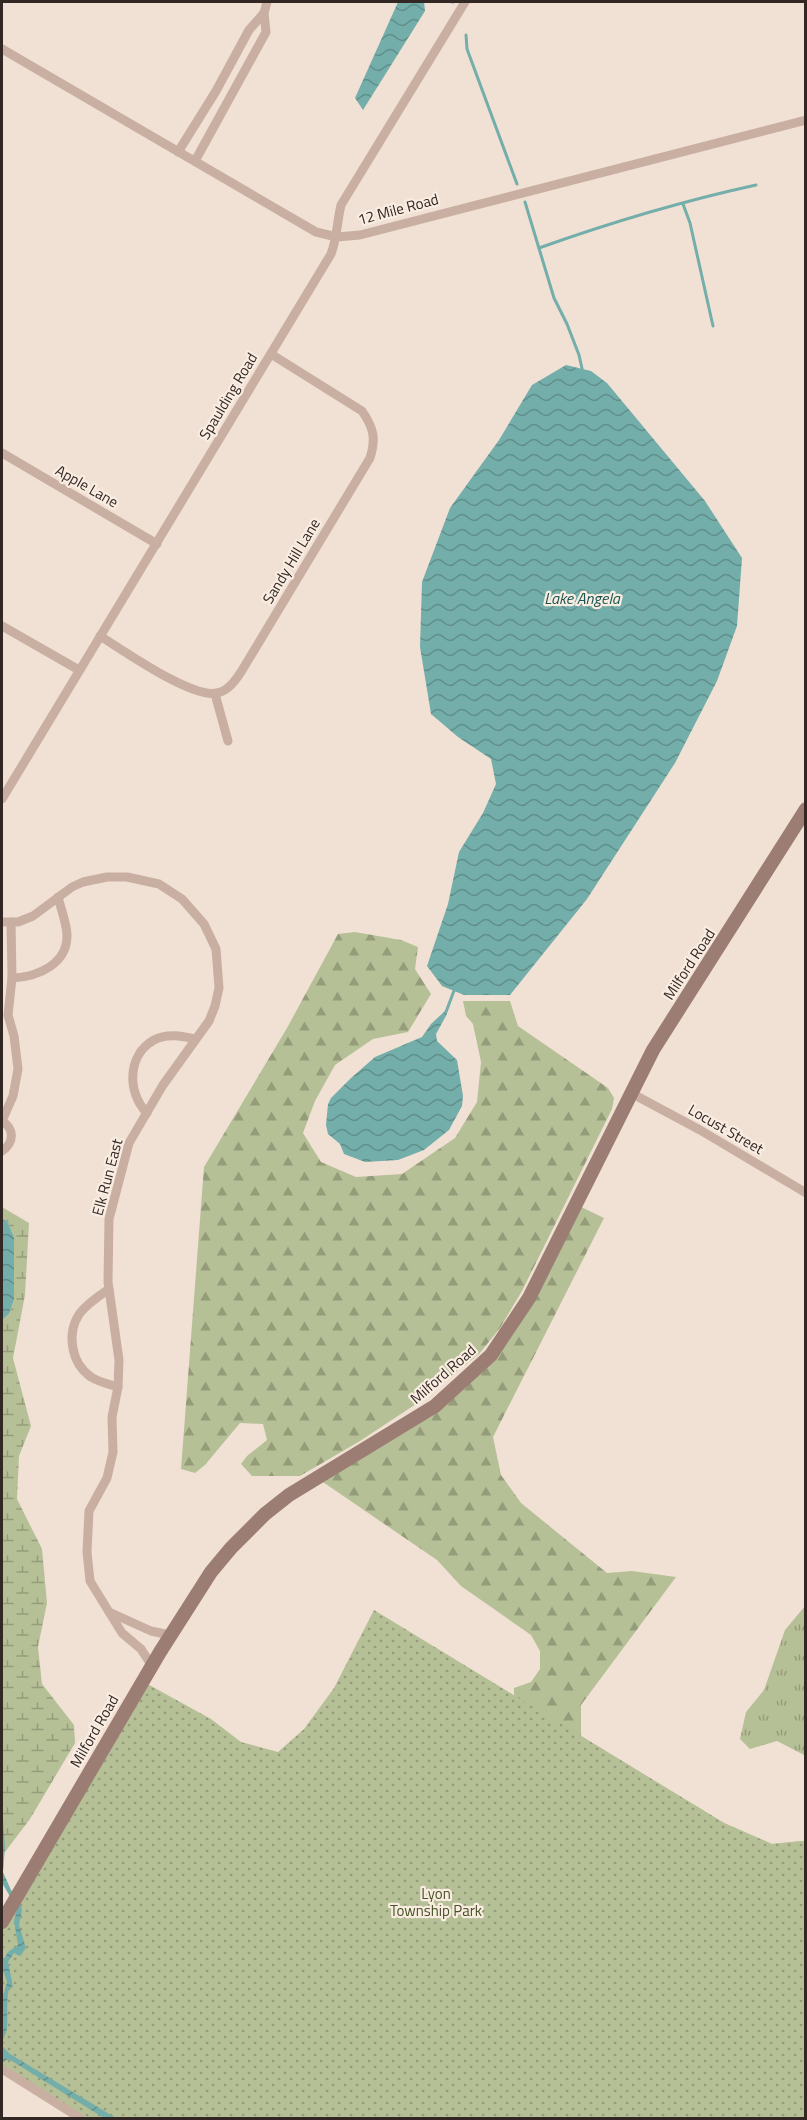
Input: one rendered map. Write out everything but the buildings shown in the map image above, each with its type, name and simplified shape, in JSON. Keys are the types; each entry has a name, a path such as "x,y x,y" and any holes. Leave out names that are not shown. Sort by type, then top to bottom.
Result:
{"street":[{"path":"195,161 266,32 264,13 267,2"},
{"name":"Spaulding Road","path":"2,799 331,254 337,237 337,220 341,205 465,2"},
{"path":"178,152 216,91 249,30 264,13"},
{"name":"12 Mile Road","path":"2,49 316,232 337,237 360,235 806,120"},
{"path":"216,91 231,98"},
{"name":"Sandy Hill Lane","path":"215,694 224,691 241,672 370,458 374,446 371,424 362,411 271,354"},
{"name":"Apple Lane","path":"2,453 157,544"},
{"path":"2,626 79,670"},
{"path":"100,636 180,684 206,694 215,694 228,741"},
{"name":"Milford Road","path":"5,1917 170,1635 211,1572 231,1548 265,1514 289,1495 435,1406 491,1355 529,1298 653,1050 806,809"},
{"name":"Elk Run East","path":"58,897 83,882 107,877 127,877 159,884 182,899 204,924 216,950 219,988 215,1006 209,1021 163,1085 129,1143 109,1219 109,1289 119,1360 118,1387 112,1417 113,1452 107,1478 89,1511 87,1552 90,1581 122,1633 141,1649 152,1666"},
{"path":"2,1151 8,1146 12,1137 10,1128 2,1121 13,1096 18,1069 9,1015 12,978 6,922 18,922 33,916 58,897 67,931 64,952 41,973 12,978"},
{"path":"147,1113 139,1105 132,1084 135,1062 140,1053 154,1040 165,1037 178,1034 195,1039"},
{"name":"Locust Street","path":"631,1093 700,1130 806,1193"},
{"path":"109,1289 88,1304 79,1315 71,1342 77,1362 90,1376 118,1387"},
{"path":"109,1612 151,1631 170,1635"},
{"path":"3,2070 80,2118"}],"green space":[{"path":"355,932 401,940 418,947 415,969 431,994 408,1032 373,1039 335,1065 315,1101 303,1133 321,1162 356,1177 402,1174 455,1138 477,1102 481,1062 473,1024 466,1016 463,1001 510,1001 518,1026 608,1088 614,1098 612,1109 522,1291 500,1328 479,1354 413,1406 360,1441 300,1476 252,1476 241,1464 247,1456 267,1440 263,1424 240,1423 205,1465 195,1473 181,1469 204,1167 287,1028 338,934"},
{"path":"575,1204 604,1218 493,1437 501,1475 521,1503 607,1573 632,1571 676,1577 581,1705 581,1736 724,1823 772,1844 805,1842 805,2118 514,1695 514,1688 531,1682 540,1669 540,1651 531,1635 461,1586 437,1560 317,1478 435,1406 491,1355"},
{"path":"2,1207 29,1223 25,1295 13,1358 31,1426 19,1456 17,1499 42,1549 47,1603 38,1647 42,1684 74,1725 75,1743 30,1819 2,1856 2,1320 9,1314 14,1300 14,1237 7,1221 2,1219"},
{"path":"805,1606 805,1754 777,1741 750,1749 740,1739 746,1712 764,1690 785,1630"},
{"name":"Lyon Township Park","path":"374,1610 724,1823 772,1844 805,1842 805,2118 81,2118 2,2069 2,1922 142,1681 211,1719 241,1742 278,1752 304,1729 334,1688"}],"water":[{"path":"398,2 424,2 425,11 363,110 355,98"},
{"name":"Lake Angela","path":"566,365 591,371 607,383 705,501 742,558 737,626 717,681 675,763 587,899 510,995 464,995 442,986 427,966 448,904 459,852 483,813 496,784 491,759 458,737 431,714 420,647 422,582 450,508 499,440 532,385"},
{"path":"445,1011 447,1014 436,1034 437,1041 457,1060 463,1096 462,1106 449,1130 424,1150 398,1160 365,1162 344,1154 340,1144 328,1134 326,1125 328,1104 331,1098 375,1057 422,1037 431,1024"},
{"path":"2,1219 7,1221 14,1237 14,1300 9,1314 2,1320"},
{"path":"2,1805 5,1847 3,1872 21,1906 19,1925 26,1948 20,1956 14,1953 8,1962 13,1987 9,1988 7,2029 2,2046 2,2000 7,1982 3,1961 8,1952 18,1945 14,1921 17,1908 2,1883"},
{"path":"2,2046 10,2054 116,2118 104,2118 8,2059 2,2063"}],"waterway":[{"path":"466,35 467,49 517,184"},
{"path":"539,248 646,213 756,185"},
{"path":"525,202 554,298 579,355 583,373"},
{"path":"683,204 690,223 713,326"},
{"path":"446,1012 455,988"}]}
